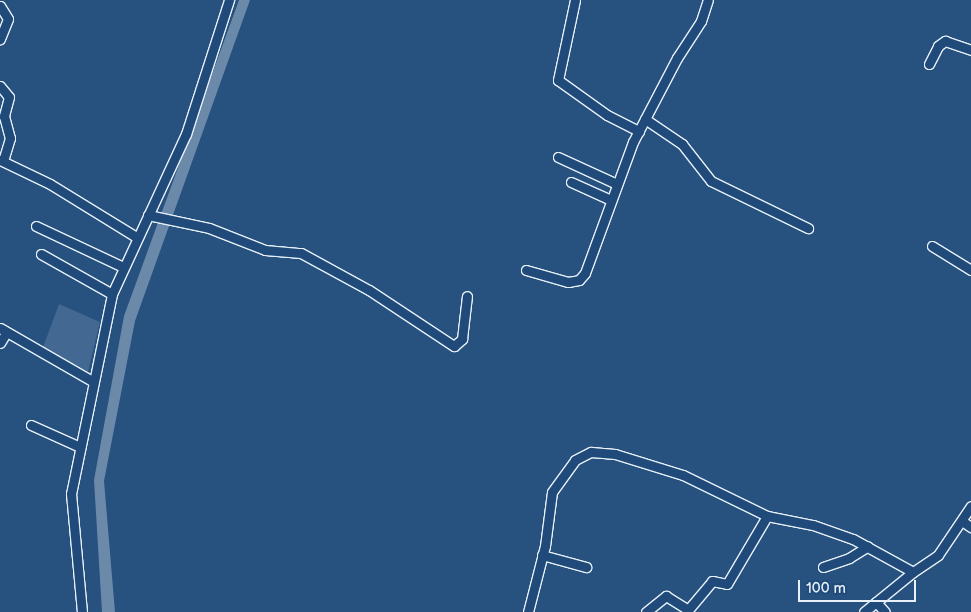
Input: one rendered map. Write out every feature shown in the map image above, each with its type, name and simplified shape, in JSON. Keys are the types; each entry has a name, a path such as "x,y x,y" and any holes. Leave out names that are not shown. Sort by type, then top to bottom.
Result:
{"street":[{"path":"82,612 70,506 92,381 112,294 136,237 148,215 196,109 229,0"},
{"path":"575,0 558,80 607,115 638,131"},
{"path":"526,270 568,282 582,278 616,184 638,131 701,21 708,0"},
{"path":"0,6 8,20 0,39"},
{"path":"928,64 938,46 945,41 971,50"},
{"path":"0,86 9,97 4,116 10,138 2,160 50,184 136,237"},
{"path":"644,119 682,144 711,181 808,228"},
{"path":"558,157 616,184"},
{"path":"570,182 611,200"},
{"path":"148,215 161,216 209,228 265,250 306,255 369,290 454,346 460,343 464,334 467,296"},
{"path":"36,226 123,267"},
{"path":"932,246 971,270"},
{"path":"41,254 112,294"},
{"path":"0,343 3,330 92,381"},
{"path":"30,425 80,447"},
{"path":"528,612 557,483 575,460 591,452 615,454 683,475 767,516 813,525 868,546 914,572"},
{"path":"864,612 938,555 971,506"},
{"path":"646,612 666,596 688,610 712,580 727,584 767,516"},
{"path":"962,521 971,527"},
{"path":"823,567 849,558 868,546"},
{"path":"542,555 586,567"},
{"path":"876,602 885,612"}],"shaded area":[{"path":"239,0 250,0 135,321 104,481 115,612 102,612 94,480 124,316"},
{"path":"59,304 100,322 88,372 42,350"}]}
